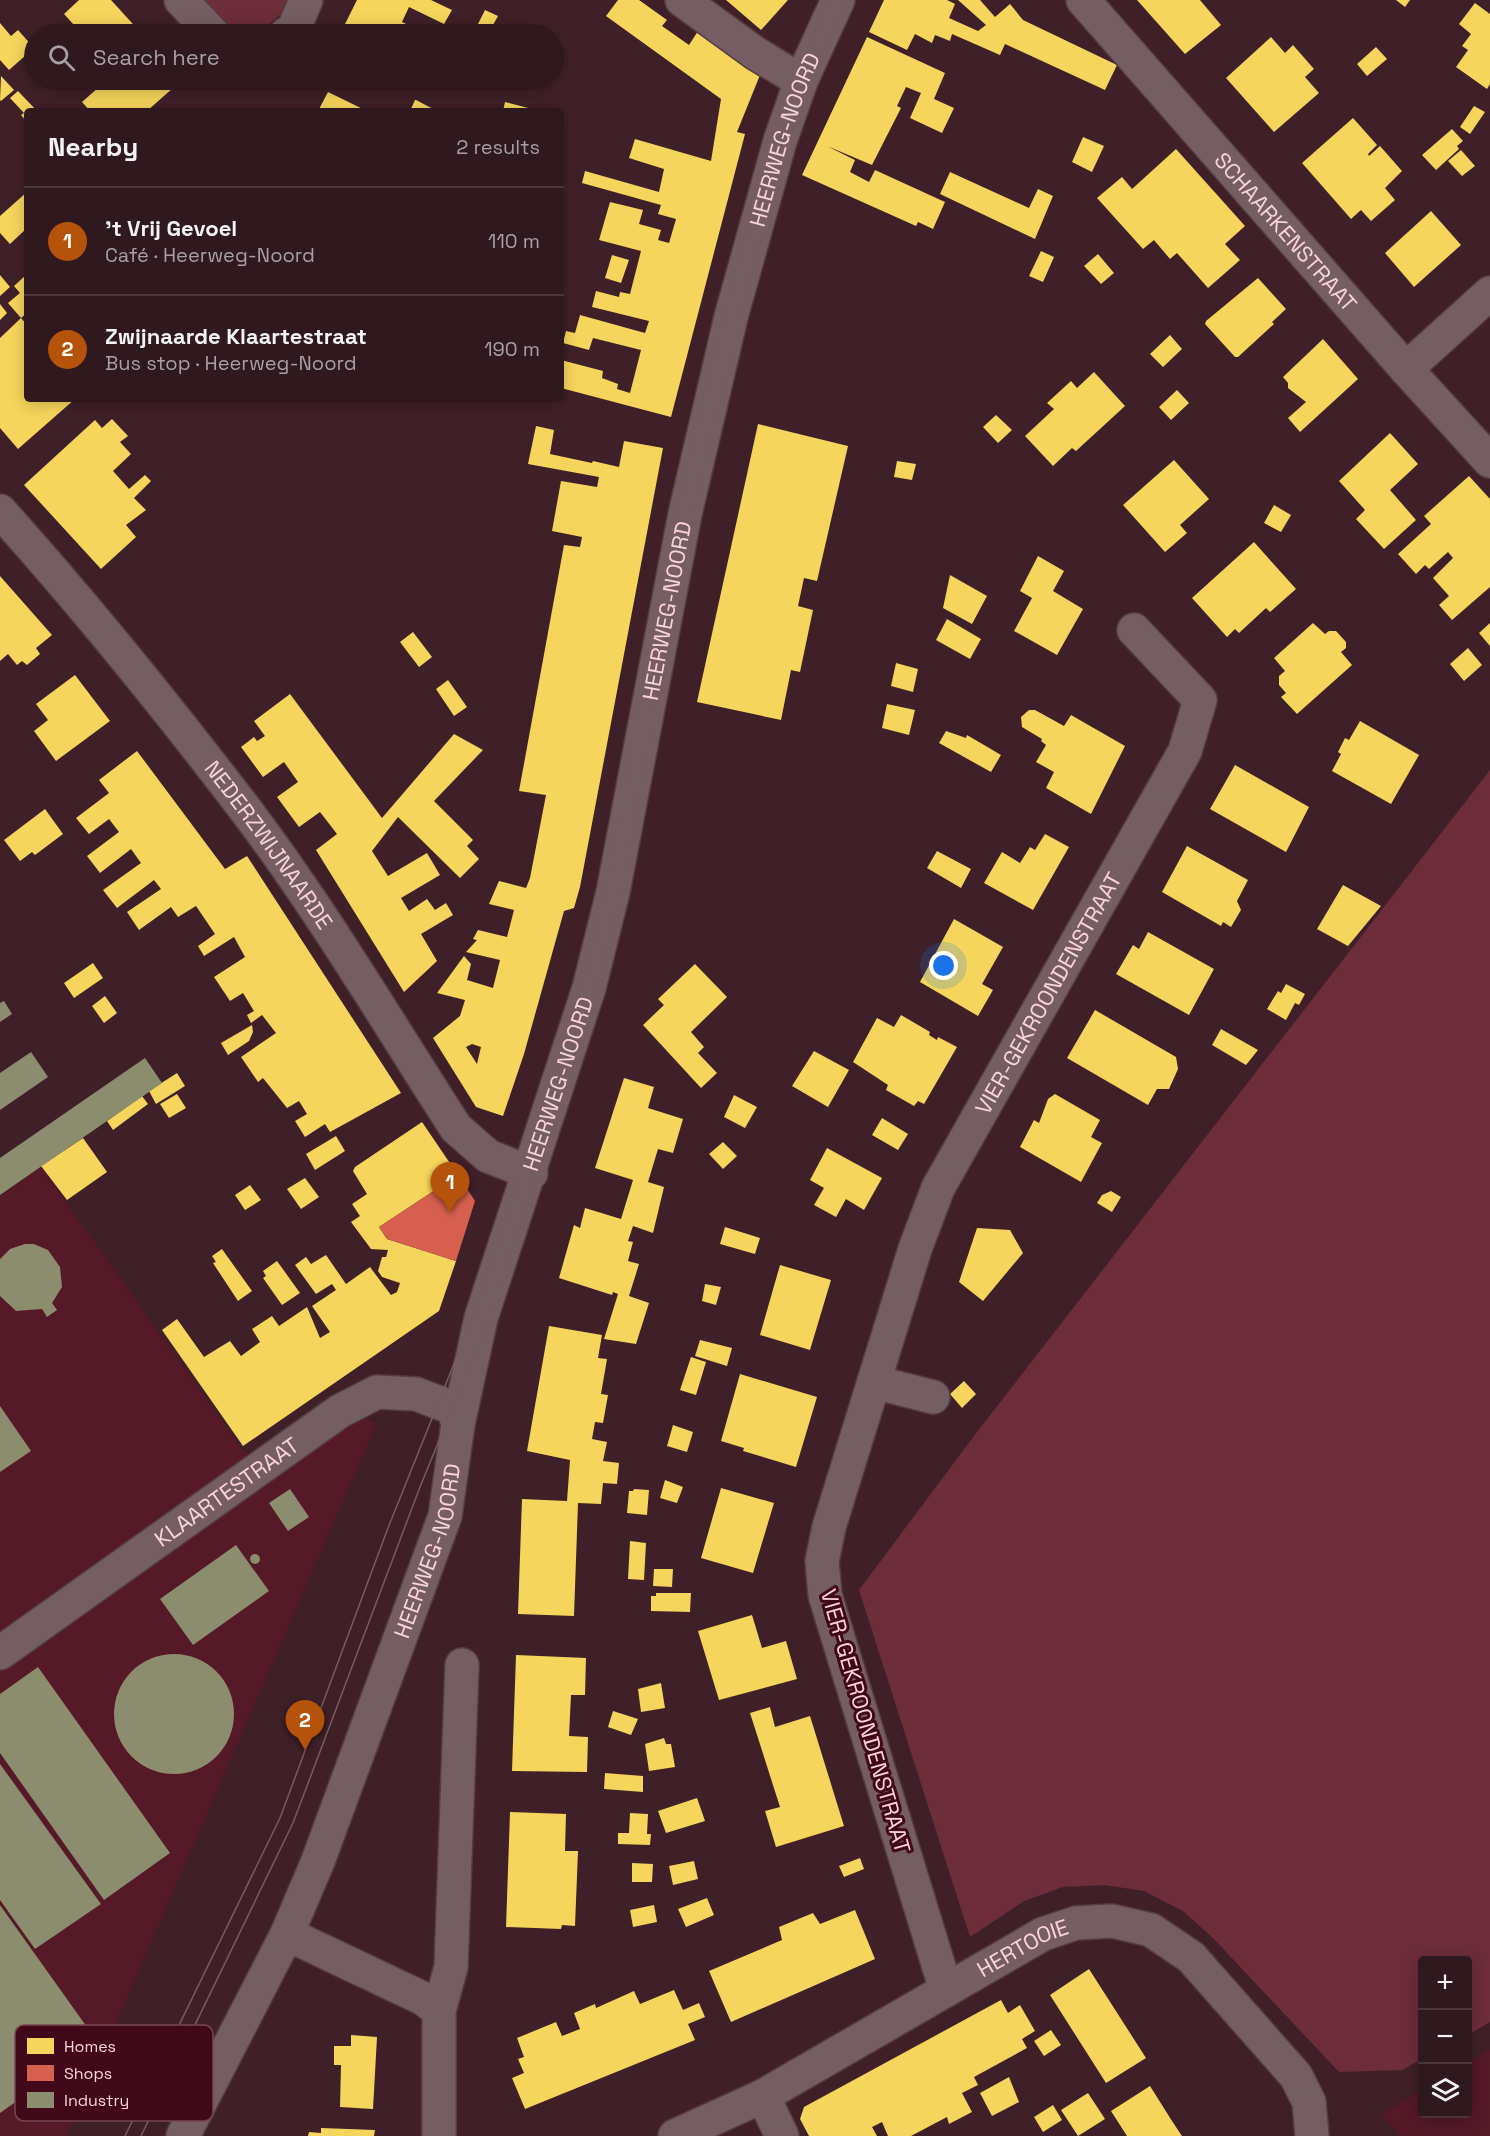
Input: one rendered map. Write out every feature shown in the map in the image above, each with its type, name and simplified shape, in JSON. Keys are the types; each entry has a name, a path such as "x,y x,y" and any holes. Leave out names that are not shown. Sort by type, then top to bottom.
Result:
{"street":[{"path":"181,0 204,24"},
{"path":"296,24 306,0"},
{"path":"682,0 755,53 801,81"},
{"name":"HEERWEG-NOORD","path":"213,2078 287,1934 318,1862 445,1516 458,1424 482,1318 531,1173 589,988 613,892 704,424 765,190 801,81 838,0"},
{"name":"SCHAARKENSTRAAT","path":"1083,0 1406,369 1490,461"},
{"path":"1406,369 1490,293"},
{"name":"NEDERZWIJNAARDE","path":"0,511 79,599 251,818 308,899 456,1128 488,1156 531,1173"},
{"name":"VIER-GEKROONDENSTRAAT","path":"946,1990 825,1595 822,1561 829,1527 915,1249 938,1188 1185,751 1200,700 1134,630"},
{"path":"874,1382 933,1397"},
{"name":"KLAARTESTRAAT","path":"0,1653 340,1411 377,1392 416,1394 453,1408 458,1424"},
{"path":"439,2136 439,2011 452,1967 462,1665"},
{"name":"HERTOOIE","path":"675,2136 763,2096 1043,1934 1076,1923 1112,1921 1151,1930 1191,1956 1296,2076 1309,2102 1313,2132"},
{"path":"287,1934 424,1999 439,2011"},
{"path":"763,2096 782,2136"},
{"name":"HEERWEG-NOORD","path":"183,2136 191,2121"}],"shaded area":[{"path":"202,0 295,0 268,24 221,24 214,18"},
{"path":"1490,770 1490,2022 1472,2033 1472,1956 1418,1956 1418,2061 1402,2070 1339,2072 1214,1939 1183,1911 1144,1891 1104,1885 1063,1887 1024,1901 970,1937 859,1590 974,1436"},
{"path":"41,1167 242,1449 272,1467 347,1412 377,1423 115,2025 15,2025 15,2121 74,2121 67,2136 0,2136 0,1196"},
{"path":"1490,2049 1490,2136 1401,2136 1382,2114 1418,2092 1418,2118 1472,2118 1472,2060"}],"building: Homes":[{"path":"79,0 111,0 133,24 73,24 64,14"},
{"path":"357,0 431,0 452,10 444,24 409,7 402,22 406,24 345,24"},
{"path":"618,0 639,0 667,20 662,26 689,45 700,28 762,70 737,132 745,134 671,417 564,389 564,361 603,371 602,378 618,384 617,389 630,393 641,350 593,338 589,350 564,343 566,331 575,333 580,315 645,333 649,321 592,307 596,291 619,297 620,292 630,294 641,251 599,240 610,202 643,210 639,224 661,230 658,240 669,243 676,219 658,214 661,205 582,183 585,171 659,192 664,169 629,158 635,139 711,161 721,99 606,16"},
{"path":"726,0 788,0 761,30"},
{"path":"884,0 947,0 955,4 949,18 978,31 986,25 958,0 980,0 995,17 1010,4 1023,20 1117,65 1105,90 1005,44 1000,55 952,34 950,41 935,35 932,43 915,34 907,50 869,32"},
{"path":"1137,0 1200,0 1221,25 1185,54"},
{"path":"1396,0 1410,0 1405,7"},
{"path":"1475,3 1490,14 1490,84 1487,89 1456,67 1468,50 1462,46 1471,34 1459,24"},
{"path":"485,10 498,16 494,24 478,24"},
{"path":"0,23 11,36 18,30 24,37 24,57 9,70 0,60"},
{"path":"867,37 945,73 934,99 954,108 942,133 910,118 921,93 906,87 897,106 901,108 872,165 827,146 855,160 850,172 869,182 875,170 945,202 933,229 918,222 916,226 802,175"},
{"path":"1271,37 1285,53 1293,45 1314,69 1305,77 1319,93 1274,132 1226,78"},
{"path":"1376,47 1387,59 1367,76 1357,64"},
{"path":"1,76 14,90 1,101 0,100"},
{"path":"96,90 171,90 150,108 87,108 82,102"},
{"path":"18,91 34,108 24,108 24,113 10,98"},
{"path":"328,92 361,108 320,108"},
{"path":"416,100 431,108 411,108"},
{"path":"505,102 528,108 504,108"},
{"path":"1474,106 1485,112 1470,134 1460,127"},
{"path":"1353,118 1377,145 1368,154 1369,156 1380,146 1402,171 1385,188 1395,200 1371,221 1361,210 1351,219 1302,163"},
{"path":"1452,129 1463,141 1457,146 1459,149 1436,170 1422,155"},
{"path":"1083,137 1104,146 1092,172 1072,162"},
{"path":"1176,149 1245,226 1225,244 1240,260 1208,288 1177,253 1170,259 1154,240 1143,249 1097,198 1122,177 1132,189"},
{"path":"1461,150 1475,166 1462,176 1448,161"},
{"path":"950,172 1029,208 1038,189 1053,196 1035,239 940,194"},
{"path":"24,195 24,231 10,244 0,233 0,216"},
{"path":"1431,211 1461,245 1414,287 1385,253"},
{"path":"1041,251 1054,257 1043,282 1029,276"},
{"path":"1098,254 1114,273 1101,284 1084,266"},
{"path":"612,255 629,260 621,283 605,278"},
{"path":"0,275 10,287 0,296"},
{"path":"24,277 24,316 21,318 8,303 20,293 14,286"},
{"path":"1258,278 1286,309 1272,322 1274,324 1238,357 1235,357 1205,324"},
{"path":"0,304 7,313 0,320"},
{"path":"21,318 24,322 24,402 72,402 18,449 0,428 0,338"},
{"path":"1170,335 1182,349 1163,367 1150,354"},
{"path":"1323,339 1358,379 1300,432 1288,418 1306,402 1288,388 1288,383 1283,377"},
{"path":"1094,372 1125,406 1076,451 1072,448 1053,466 1025,436 1054,409 1047,403 1071,381 1077,388"},
{"path":"1177,390 1189,403 1171,420 1159,407"},
{"path":"996,415 1012,430 998,443 983,427"},
{"path":"112,419 128,436 120,442 131,454 113,471 129,489 145,475 151,481 134,498 146,510 126,525 136,537 101,569 24,485 95,420 102,428"},
{"path":"758,424 848,446 817,581 804,578 798,606 813,610 800,672 791,670 781,720 697,702"},
{"path":"536,426 554,430 550,454 592,463 593,461 619,467 624,441 663,448 580,887 574,908 564,911 524,1054 503,1116 476,1107 433,1038 460,1016 465,1000 437,993 464,956 471,964 467,980 493,988 500,960 466,952 477,940 473,939 478,930 507,937 514,910 489,904 499,881 526,888 530,878 546,795 519,791 564,545 580,547 582,537 552,531 561,481 597,487 599,477 528,464","holes":["472,1044 481,1047 477,1064 466,1047"]},
{"path":"1390,433 1418,464 1390,490 1416,520 1384,549 1356,519 1365,510 1339,481"},
{"path":"1174,460 1209,499 1180,525 1187,533 1165,552 1123,505"},
{"path":"897,461 916,464 912,480 894,477"},
{"path":"1469,476 1490,499 1490,587 1452,620 1439,605 1449,596 1433,578 1453,558 1448,552 1429,569 1425,565 1416,574 1398,554 1431,524 1424,516"},
{"path":"1274,505 1291,515 1281,532 1264,523"},
{"path":"1254,542 1296,589 1270,612 1266,608 1239,633 1235,629 1227,637 1192,598"},
{"path":"1038,556 1064,571 1053,591 1083,609 1057,655 1014,631 1032,598 1020,591"},
{"path":"950,575 987,596 972,624 943,608"},
{"path":"0,576 52,635 36,648 40,654 27,665 22,661 17,665 8,654 0,661"},
{"path":"947,619 981,639 970,659 936,640"},
{"path":"1313,623 1325,634 1329,631 1336,631 1346,642 1346,648 1341,652 1352,665 1297,714 1281,697 1286,693 1279,685 1279,676 1285,671 1274,658"},
{"path":"1490,623 1490,646 1479,633"},
{"path":"413,632 432,657 419,667 400,642"},
{"path":"1468,648 1482,665 1464,681 1450,664"},
{"path":"896,663 918,669 913,692 891,686"},
{"path":"75,675 110,721 56,761 34,731 48,720 36,704"},
{"path":"448,680 467,707 454,716 436,689"},
{"path":"290,694 382,818 454,734 483,750 434,801 473,840 467,846 479,859 460,878 398,817 372,851 388,876 427,853 440,875 401,898 409,911 427,899 435,910 446,903 453,915 421,934 437,961 404,992 316,850 337,834 320,812 299,827 277,797 298,782 284,762 263,777 241,747 254,737 257,741 265,736 254,721"},
{"path":"887,704 915,710 909,735 882,728"},
{"path":"1029,710 1035,710 1064,726 1071,715 1125,746 1091,814 1046,788 1054,772 1036,762 1046,745 1041,741 1042,739 1022,727 1021,717"},
{"path":"1360,721 1419,755 1391,804 1332,771 1341,754 1338,752 1345,738 1349,740"},
{"path":"946,731 966,738 967,735 1001,755 991,772 939,743"},
{"path":"137,751 225,869 247,856 401,1093 330,1132 325,1124 305,1137 295,1121 307,1114 299,1101 287,1108 263,1078 258,1082 241,1057 276,1033 262,1015 251,1023 247,1015 254,1011 243,993 230,1001 214,977 245,957 234,937 204,956 198,946 215,934 196,906 178,917 171,907 139,930 127,912 161,889 154,880 117,908 103,890 141,863 131,849 100,873 87,856 119,832 109,819 89,834 76,818 109,793 99,780"},
{"path":"1235,765 1309,807 1286,852 1210,809"},
{"path":"45,809 63,834 35,855 32,852 20,861 4,840"},
{"path":"1045,834 1069,847 1033,910 984,883 1002,852 1020,863 1030,847 1035,850"},
{"path":"1187,846 1248,880 1237,901 1241,910 1231,927 1223,922 1221,926 1162,892"},
{"path":"937,851 971,869 961,888 927,868"},
{"path":"1343,885 1381,906 1348,946 1317,929"},
{"path":"954,919 1003,947 982,984 993,990 978,1016 920,982"},
{"path":"1148,932 1214,969 1189,1015 1116,974 1133,945 1139,949"},
{"path":"93,963 103,978 74,998 64,983"},
{"path":"695,964 727,997 691,1032 704,1047 698,1053 717,1073 701,1088 643,1025 664,1005 658,999"},
{"path":"1286,984 1305,994 1299,1005 1295,1003 1286,1020 1267,1009 1278,991 1281,993"},
{"path":"105,996 117,1013 104,1023 92,1006"},
{"path":"1095,1010 1176,1057 1178,1069 1169,1089 1157,1089 1148,1105 1067,1058"},
{"path":"901,1015 930,1032 929,1035 937,1040 938,1037 957,1047 924,1104 918,1101 914,1106 886,1090 888,1085 853,1062 877,1018 894,1027"},
{"path":"252,1025 253,1032 249,1041 228,1055 221,1043"},
{"path":"1221,1029 1258,1050 1246,1065 1212,1045"},
{"path":"814,1051 849,1070 828,1107 792,1086"},
{"path":"177,1073 185,1086 156,1104 149,1091"},
{"path":"624,1078 654,1087 648,1108 683,1119 673,1153 658,1149 648,1182 664,1187 653,1233 633,1226 628,1241 633,1242 628,1261 639,1264 629,1296 649,1303 636,1344 604,1339 618,1294 613,1292 612,1295 559,1278 574,1225 580,1228 585,1208 621,1219 633,1180 595,1168"},
{"path":"177,1094 186,1108 169,1118 160,1104"},
{"path":"1055,1094 1100,1120 1091,1137 1102,1143 1081,1182 1020,1147 1034,1120 1039,1123 1048,1099"},
{"path":"734,1095 757,1107 745,1128 724,1117"},
{"path":"142,1096 148,1104 113,1130 107,1121"},
{"path":"882,1118 908,1134 898,1150 872,1135"},
{"path":"422,1122 458,1175 379,1227 387,1239 456,1261 439,1311 243,1446 162,1330 177,1319 204,1357 230,1341 241,1356 260,1342 252,1329 272,1316 279,1326 307,1307 320,1338 330,1332 312,1306 336,1290 332,1284 316,1294 295,1265 306,1257 311,1264 326,1255 346,1284 370,1267 391,1295 397,1292 400,1283 382,1277 378,1271 382,1257 386,1257 388,1250 371,1249 351,1222 360,1216 352,1204 367,1194 353,1171 355,1167"},
{"path":"336,1136 345,1151 315,1170 306,1154"},
{"path":"83,1138 107,1172 67,1200 41,1166"},
{"path":"723,1142 737,1156 723,1169 709,1154"},
{"path":"827,1148 882,1178 864,1210 846,1199 836,1217 814,1205 824,1188 810,1180"},
{"path":"305,1178 319,1197 301,1209 287,1189"},
{"path":"250,1185 261,1200 245,1210 235,1195"},
{"path":"1111,1191 1121,1197 1112,1212 1097,1203 1102,1195"},
{"path":"725,1227 760,1238 755,1254 720,1244"},
{"path":"977,1228 1010,1230 1023,1253 983,1301 959,1282"},
{"path":"222,1249 252,1291 238,1301 213,1263 216,1262 212,1256"},
{"path":"277,1261 300,1293 282,1305 263,1278 266,1276 263,1271"},
{"path":"780,1265 831,1280 810,1350 760,1335"},
{"path":"705,1284 721,1287 716,1305 702,1301"},
{"path":"549,1326 602,1335 598,1358 607,1359 601,1394 608,1395 603,1423 595,1422 592,1439 607,1442 603,1461 619,1463 617,1484 603,1483 601,1504 578,1503 574,1616 518,1614 522,1499 567,1501 570,1460 527,1451"},
{"path":"700,1340 732,1348 727,1366 695,1356"},
{"path":"691,1357 706,1362 696,1395 680,1390"},
{"path":"740,1374 817,1397 796,1467 743,1451 744,1448 721,1441"},
{"path":"964,1381 976,1394 962,1408 950,1394"},
{"path":"673,1425 693,1432 687,1452 667,1446"},
{"path":"665,1480 683,1487 677,1503 660,1498"},
{"path":"721,1488 774,1503 753,1573 701,1558"},
{"path":"649,1490 647,1515 627,1513 629,1491"},
{"path":"630,1541 646,1543 644,1580 628,1579"},
{"path":"654,1569 673,1569 672,1587 653,1586"},
{"path":"656,1593 691,1593 690,1612 651,1611 651,1596 656,1596"},
{"path":"752,1615 762,1648 786,1641 797,1679 719,1700 698,1631"},
{"path":"516,1655 586,1658 585,1695 571,1695 569,1736 588,1737 587,1772 512,1771"},
{"path":"661,1683 665,1708 641,1712 638,1689"},
{"path":"770,1707 775,1727 810,1716 844,1826 776,1847 765,1811 780,1807 750,1713"},
{"path":"613,1711 638,1719 631,1735 608,1727"},
{"path":"664,1738 666,1744 671,1744 675,1767 649,1771 645,1744"},
{"path":"605,1773 643,1776 643,1792 604,1789"},
{"path":"697,1798 705,1821 666,1833 658,1811"},
{"path":"510,1812 566,1814 565,1851 578,1851 575,1926 562,1925 561,1929 506,1927"},
{"path":"630,1813 648,1814 647,1834 651,1834 650,1845 618,1844 618,1833 629,1833"},
{"path":"860,1858 864,1869 844,1877 839,1866"},
{"path":"694,1861 698,1879 673,1885 669,1866"},
{"path":"632,1863 653,1864 652,1882 632,1882"},
{"path":"707,1898 714,1915 686,1927 678,1909"},
{"path":"654,1905 657,1922 633,1927 630,1910"},
{"path":"855,1910 875,1959 731,2022 709,1971 782,1940 779,1927 813,1913 820,1924"},
{"path":"1089,1969 1146,2058 1106,2083 1050,1995"},
{"path":"674,1990 683,2010 699,2003 705,2017 688,2024 695,2040 525,2109 512,2078 524,2073 518,2059 524,2057 517,2038 556,2022 562,2036 580,2029 574,2013 595,2004 596,2008 634,1991 640,2004"},
{"path":"1001,2000 1008,2013 1020,2005 1035,2031 1022,2039 1027,2048 974,2077 978,2085 962,2093 972,2112 949,2124 947,2117 911,2136 888,2136 882,2122 872,2127 877,2136 809,2136 800,2119 804,2107"},
{"path":"1051,2030 1061,2045 1044,2056 1034,2041"},
{"path":"351,2035 377,2037 373,2109 340,2107 341,2065 334,2065 334,2046 351,2046"},
{"path":"1009,2077 1019,2102 992,2116 980,2093"},
{"path":"1150,2086 1182,2136 1127,2136 1111,2111"},
{"path":"1088,2093 1105,2119 1078,2136 1061,2110"},
{"path":"1053,2105 1062,2120 1043,2132 1034,2117"},
{"path":"321,2128 375,2130 374,2136 308,2136 309,2132 321,2133"}],"building: Shops":[{"path":"458,1175 475,1201 456,1261 387,1239 379,1227"}],"building: Industry":[{"path":"4,1001 12,1014 0,1022 0,1003"},
{"path":"31,1052 48,1077 0,1110 0,1073"},
{"path":"145,1058 162,1083 0,1195 0,1158"},
{"path":"25,1244 34,1244 48,1250 60,1267 62,1287 52,1303 57,1310 47,1317 42,1309 16,1311 0,1296 0,1259 10,1249"},
{"path":"0,1406 31,1451 0,1472"},
{"path":"290,1489 309,1517 288,1531 269,1503"},
{"path":"236,1545 269,1591 193,1645 160,1599"},
{"path":"255,1554 259,1555 259,1563 255,1564 251,1563 250,1559 251,1555"},
{"path":"174,1654 197,1658 217,1671 230,1691 234,1714 230,1737 217,1757 197,1770 174,1774 151,1770 131,1757 118,1737 114,1714 118,1691 131,1671 151,1658"},
{"path":"38,1667 170,1853 104,1900 0,1753 0,1694"},
{"path":"0,1764 101,1904 35,1949 0,1900"},
{"path":"0,1905 85,2025 15,2025 15,2102 0,2113"}],"tram line":[{"path":"179,2025 280,1818 388,1528 474,1314 581,985 605,891 696,423 758,187 794,78 830,0"},
{"path":"195,2025 293,1823 420,1487 488,1321 535,1180 596,990 621,894 692,516 739,319 787,144 809,84 847,0"},
{"path":"125,2136 132,2121"},
{"path":"141,2136 148,2121"}],"place":[{"name":"'t Vrij Gevoel","path":"450,1212"},
{"name":"Zwijnaarde Klaartestraat","path":"305,1750"}]}
